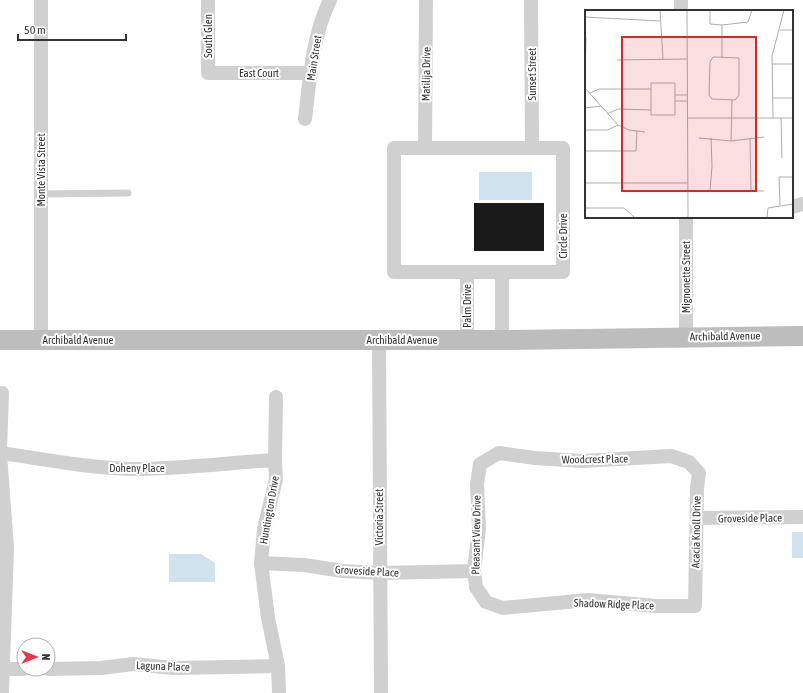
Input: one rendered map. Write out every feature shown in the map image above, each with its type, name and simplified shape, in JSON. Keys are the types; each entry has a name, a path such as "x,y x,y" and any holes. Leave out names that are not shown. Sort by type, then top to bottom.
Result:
{"main road":[{"name":"Archibald Avenue","path":"0,340 502,340 803,336"}],"street":[{"name":"Monte Vista Street","path":"41,0 41,340"},
{"name":"South Glen","path":"208,0 208,73"},
{"name":"Main Street","path":"305,119 317,35 322,16 330,0"},
{"name":"Matilija Drive","path":"425,148 426,0"},
{"name":"Sunset Street","path":"531,0 532,148"},
{"path":"681,0 682,10"},
{"name":"East Court","path":"208,73 311,74"},
{"name":"Circle Drive","path":"394,148 532,148 563,148 563,272 394,272 394,148"},
{"path":"793,207 803,204"},
{"name":"Mignonette Street","path":"686,218 686,337"},
{"name":"Palm Drive","path":"468,272 468,340"},
{"path":"502,272 502,340"},
{"name":"Victoria Street","path":"379,340 380,693"},
{"path":"2,393 0,453 7,548 2,693"},
{"name":"Huntington Drive","path":"276,397 276,479 264,529 261,563 268,618 278,666 279,693"},
{"name":"Doheny Place","path":"0,453 104,468 131,469 165,469 275,460"},
{"name":"Woodcrest Place","path":"480,464 499,453 535,458 582,461 671,456 689,462"},
{"name":"Acacia Knoll Drive","path":"689,462 699,473 695,606"},
{"name":"Pleasant View Drive","path":"480,464 477,484 478,528 474,572 476,587 486,602"},
{"name":"Groveside Place","path":"697,518 803,517"},
{"name":"Groveside Place","path":"261,563 304,565 343,572 474,572"},
{"name":"Shadow Ridge Place","path":"486,602 502,608 588,600 656,606 695,606"},
{"name":"Laguna Place","path":"56,669 101,668 133,664 174,668 278,666"},
{"path":"2,669 16,669"}],"lane":[{"path":"41,194 128,194"}],"water":[{"path":"479,172 532,172 532,200 479,200"},
{"path":"792,532 803,532 803,558 792,558"},
{"path":"169,554 201,554 215,563 215,582 169,582"}],"building":[{"path":"474,203 544,203 544,251 474,251"}]}
